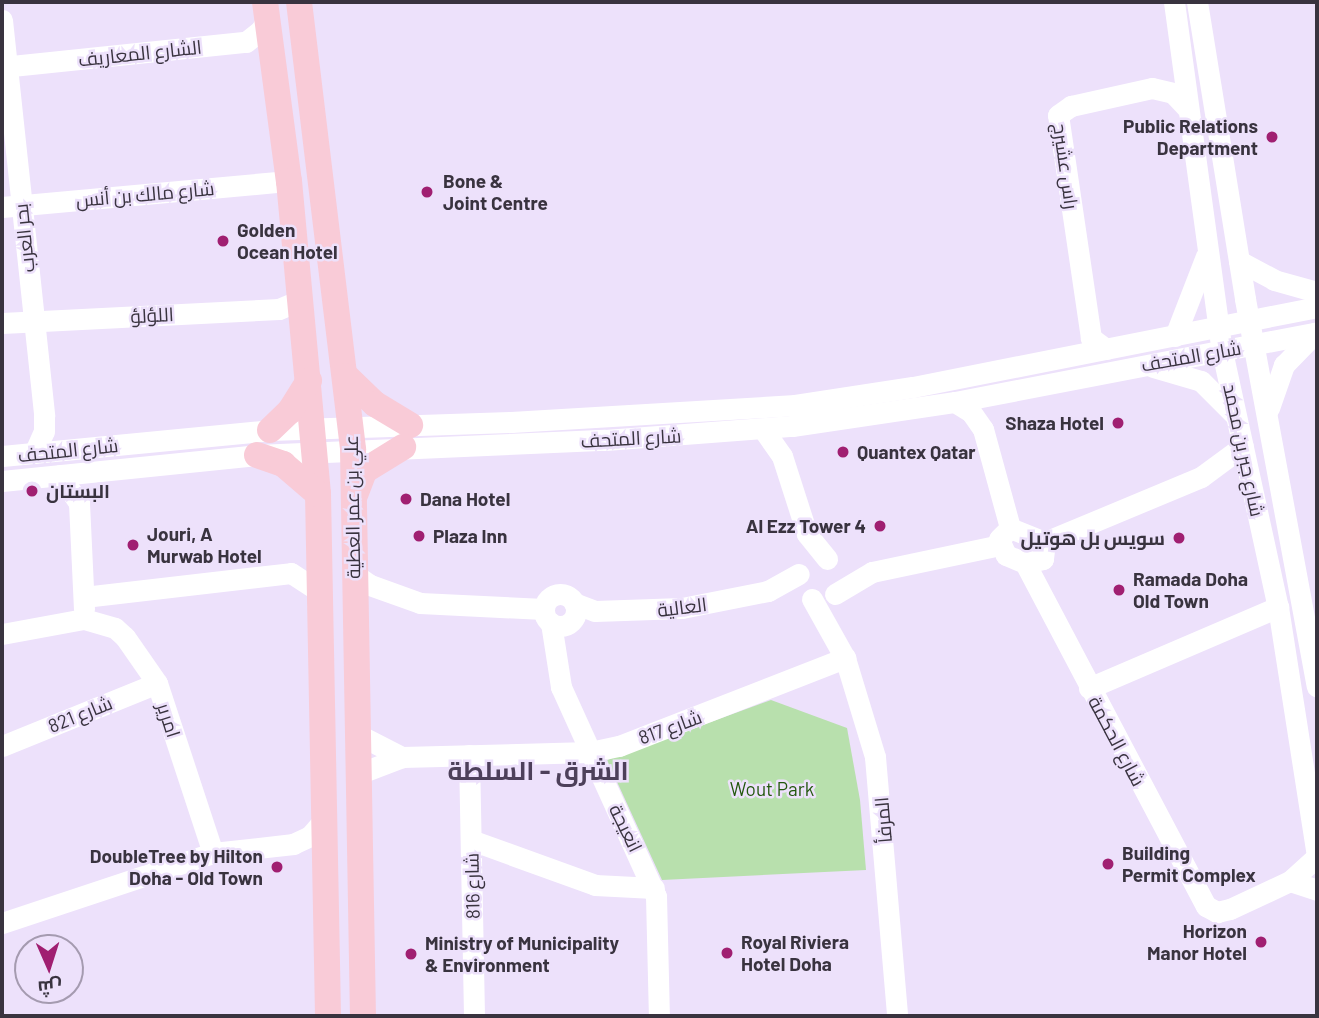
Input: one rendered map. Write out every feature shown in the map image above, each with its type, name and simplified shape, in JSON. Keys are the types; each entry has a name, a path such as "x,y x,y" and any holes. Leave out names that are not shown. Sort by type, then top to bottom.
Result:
{"main road":[{"name":"علي بن عمر العطية","path":"299,2 346,376 334,439 318,494 322,822 328,1016"},
{"name":"علي بن عمر العطية","path":"266,10 284,136 309,380 334,439 354,504 353,573 363,1016"},
{"path":"284,136 307,211 334,439 340,767 347,849 361,882"},
{"path":"346,376 407,436 364,471 354,504"},
{"path":"270,430 290,411 309,380"},
{"path":"257,455 283,464 318,494"}],"street":[{"name":"شارع جبر بن محمد","path":"1174,2 1222,351 1278,607 1317,856"},
{"path":"1197,2 1239,261 1274,280 1317,292"},
{"name":"الشارع المعاريف","path":"4,67 246,42 261,30 266,10"},
{"name":"بحر العرب","path":"2,20 11,207 33,320 45,423 34,453"},
{"name":"راس عشيرج","path":"1106,349 1091,338 1058,115 1071,106 1152,88 1173,93 1187,108"},
{"name":"شارع مالك بن أنس","path":"11,207 289,181"},
{"path":"1175,336 1209,247"},
{"name":"شارع جبر بن محمد","path":"1239,261 1317,686"},
{"name":"اللؤلؤ","path":"2,323 279,309 300,300"},
{"name":"شارع المتحف","path":"407,436 795,405 1219,329 1317,307"},
{"path":"1267,417 1284,365 1317,332"},
{"name":"شارع المتحف","path":"2,481 257,455 334,439 763,429 792,426 955,402 1317,332"},
{"path":"1140,365 1201,381 1217,392 1237,418"},
{"path":"1000,393 987,419 986,438 1010,558 1024,564 1043,559 1045,542"},
{"path":"955,402 975,416 986,438"},
{"path":"782,456 792,426"},
{"path":"763,429 782,456 807,534 841,578 821,596"},
{"name":"شارع المتحف","path":"2,456 270,430 334,439"},
{"path":"821,596 872,572 1005,536 1045,542 1200,477 1243,446"},
{"path":"2,634 84,619 79,503 60,475"},
{"path":"1200,477 1251,481"},
{"path":"807,534 800,571 821,596"},
{"name":"العالية","path":"768,591 813,560 830,561"},
{"path":"830,561 872,572"},
{"name":"شارع الحكمة","path":"1024,564 1202,901 1217,912 1290,881"},
{"path":"84,597 291,573 319,591"},
{"name":"العالية","path":"353,573 370,586 441,607 561,616 595,611 682,608 768,591 821,596"},
{"path":"354,617 378,601 399,596"},
{"name":"المرفأ","path":"821,596 868,727 880,789 897,1016"},
{"path":"1089,688 1278,607"},
{"name":"انعيجة","path":"561,616 555,648 561,687 654,888 659,1016"},
{"name":"امرير","path":"84,619 115,628 137,651 157,683 213,853"},
{"name":"شارع 817","path":"358,775 402,757 590,752 749,699 845,658"},
{"name":"شارع 821","path":"2,746 157,683"},
{"name":"شارع 817","path":"357,734 402,757"},
{"name":"شارع 816","path":"469,755 474,1016"},
{"path":"2,923 213,853 282,846 304,839 322,822"},
{"path":"471,840 595,885 654,888"},
{"path":"282,846 305,855 323,869"},
{"path":"1317,856 1290,881 1317,890"}],"green space":[{"name":"Wout Park","path":"771,700 847,728 860,800 866,870 662,880 607,760"}],"place":[{"name":"Public Relations Department","path":"1272,137"},
{"name":"Bone & Joint Centre","path":"427,192"},
{"name":"Golden Ocean Hotel","path":"223,241"},
{"name":"Shaza Hotel","path":"1118,423"},
{"name":"Quantex Qatar","path":"843,452"},
{"name":"البستان","path":"32,491"},
{"name":"Dana Hotel","path":"406,499"},
{"name":"Al Ezz Tower 4","path":"880,526"},
{"name":"Plaza Inn","path":"419,536"},
{"name":"سويس بل هوتيل","path":"1179,538"},
{"name":"Jouri, A Murwab Hotel","path":"133,545"},
{"name":"Ramada Doha Old Town","path":"1119,590"},
{"name":"Building Permit Complex","path":"1108,864"},
{"name":"DoubleTree by Hilton Doha - Old Town","path":"277,867"},
{"name":"Horizon Manor Hotel","path":"1261,942"},
{"name":"Royal Riviera Hotel Doha","path":"727,953"},
{"name":"Ministry of Municipality & Environment","path":"411,954"}],"district":[{"name":"الشرق - السلطة","path":"538,770"}]}
